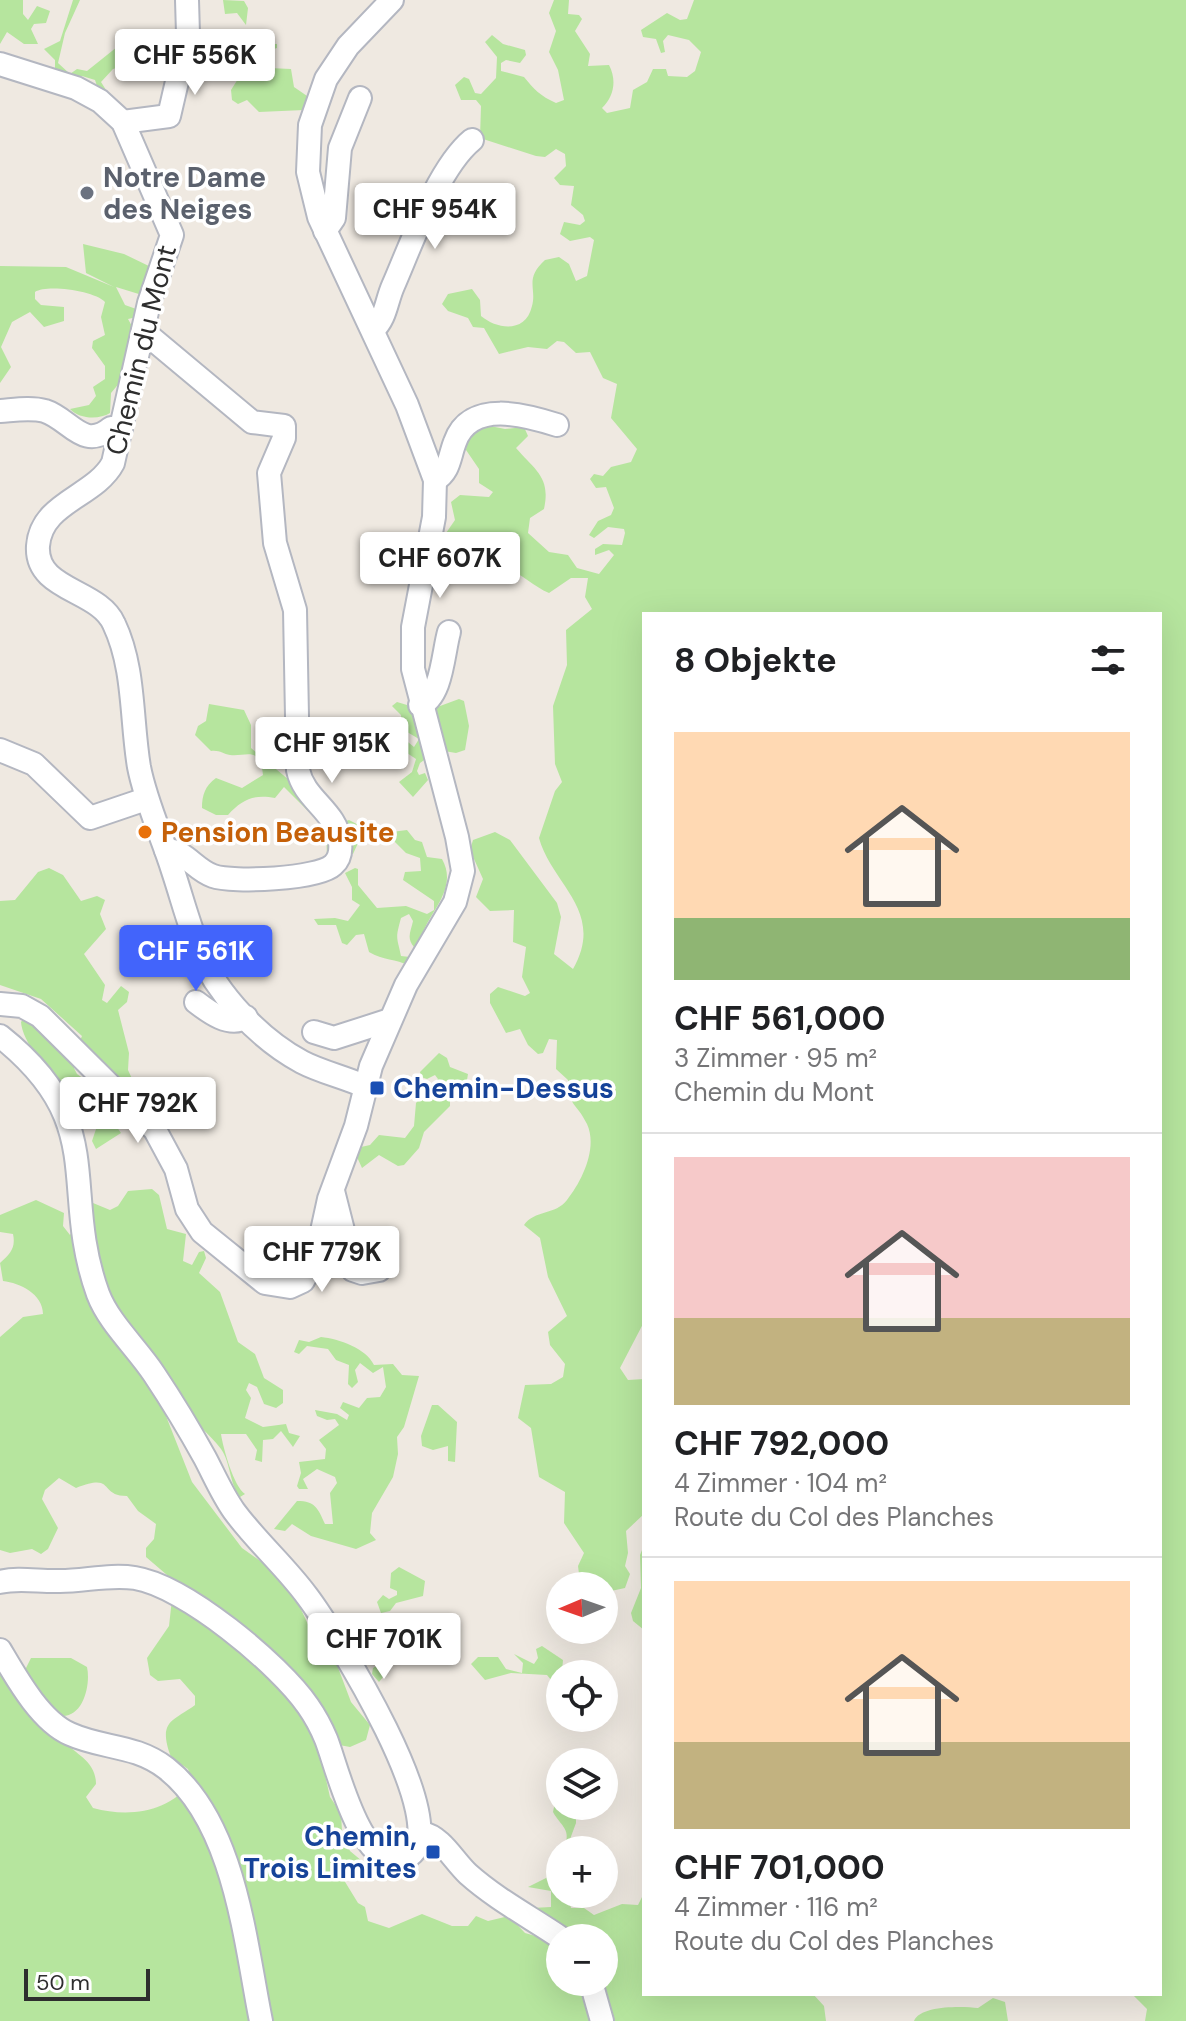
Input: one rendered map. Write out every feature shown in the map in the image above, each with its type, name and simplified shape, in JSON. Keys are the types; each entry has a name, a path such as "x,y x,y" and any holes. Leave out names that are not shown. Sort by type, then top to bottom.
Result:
{"street":[{"path":"123,122 169,116 188,34 187,0"},
{"path":"0,1004 22,1006 40,1016 141,1114 170,1153 193,1220 232,1260 265,1283 290,1287 309,1275 332,1190 356,1126 364,1086 406,985 455,902 463,871 413,669 413,627 434,517 435,480 407,405 325,231 308,172 307,146 312,113 339,57 392,0"},
{"name":"Chemin du Mont","path":"0,64 76,88 100,101 123,122 172,235 143,331 111,467 48,520 39,536 38,554 49,576 105,609 115,624 127,669 146,799 201,954 218,984 246,1017 295,1058 364,1086"},
{"path":"325,231 334,218 340,148 360,98"},
{"path":"373,330 385,313 392,289 441,180 460,149 472,140"},
{"path":"143,331 252,422 284,426 284,438 269,473 275,543 295,610 300,778 307,792 335,824 340,855 333,865 321,871 234,878 212,875 177,851 166,850"},
{"path":"0,411 46,411 83,436 103,435 111,428 121,429"},
{"path":"435,480 444,474 458,435 472,420 495,414 517,415 557,425"},
{"path":"420,705 430,699 434,690 449,632"},
{"path":"0,750 34,764 90,818 146,799"},
{"path":"196,1002 221,1018 237,1021 246,1017"},
{"path":"314,1032 334,1038 390,1020"},
{"path":"0,1036 27,1060 66,1113 76,1147 90,1260 104,1306 155,1375 229,1505 290,1574 338,1641 402,1763 418,1809 422,1833 413,1852 406,1857 388,1859 369,1846 326,1738 307,1704 276,1669 172,1590 131,1577 0,1582"},
{"path":"332,1190 339,1204 353,1270 362,1273 379,1270"},
{"path":"0,1650 57,1726 78,1737 134,1750 166,1768 190,1792 217,1841 232,1880 261,2021"},
{"path":"422,1833 439,1842 467,1873 494,1895 546,1928"},
{"path":"595,1996 602,2021"}],"green space":[{"path":"0,0 23,0 23,14 28,20 37,6 50,11 46,23 34,24 31,29 38,44 24,44 7,32 0,44"},
{"path":"73,0 80,0 65,33 58,63 70,74 77,69 87,71 117,47 123,49 124,54 118,60 127,65 113,69 101,82 111,98 99,92 95,80 82,76 68,80 55,73 55,60 44,49 60,41"},
{"path":"223,0 244,1 248,8 246,25 237,13 225,14"},
{"path":"554,0 569,0 568,14 579,15 582,19 575,31 590,54 588,66 609,65 613,76 613,88 602,108 607,113 630,108 633,90 647,82 653,69 666,69 668,76 687,77 695,71 701,52 689,40 668,35 663,41 665,52 661,53 656,39 643,37 641,30 667,13 680,20 687,19 694,0 1186,0 1186,2021 1145,2021 1147,2009 1134,1996 1162,1996 1162,612 642,612 642,1326 620,1368 628,1380 642,1379 642,1516 626,1531 628,1553 625,1566 630,1574 625,1588 618,1590 618,1572 579,1572 584,1553 564,1523 565,1492 539,1477 531,1428 518,1418 525,1385 551,1384 563,1377 565,1364 550,1345 548,1332 567,1316 548,1277 540,1238 524,1225 533,1217 562,1205 573,1192 587,1164 591,1143 587,1124 572,1101 568,1080 556,1069 557,1040 549,1039 543,1053 538,1054 528,1045 520,1029 506,1033 490,1003 490,994 498,987 525,996 530,993 522,977 526,947 513,942 514,910 490,911 476,897 483,879 470,850 473,840 495,832 510,840 557,903 561,917 554,954 573,969 582,949 580,914 539,838 555,791 562,782 555,764 553,706 567,665 566,630 592,609 585,597 588,578 571,578 549,593 509,569 493,566 484,569 473,562 452,563 444,536 455,520 451,502 460,495 489,497 493,492 479,483 479,469 466,450 467,436 485,425 505,429 524,427 528,436 516,448 540,475 546,498 544,509 530,518 528,533 549,552 568,555 577,568 599,574 614,555 609,550 595,555 595,549 603,544 622,545 625,533 624,529 608,527 594,538 589,535 598,521 611,515 614,508 606,487 596,488 590,479 594,474 603,476 611,467 631,462 637,449 611,418 617,384 603,378 590,352 576,353 564,342 557,341 547,349 528,347 499,354 484,328 473,327 468,318 448,311 442,304 448,294 472,289 480,300 481,316 503,326 518,325 529,315 533,278 545,260 559,257 569,264 576,281 587,276 594,240 590,237 570,241 560,234 564,222 580,225 585,221 583,215 571,205 574,186 560,185 554,178 566,166 565,154 556,149 545,157 536,156 480,138 481,106 476,100 461,100 455,85 464,77 469,79 475,93 481,94 496,78 497,57 485,42 492,35 503,44 525,50 526,55 520,63 506,60 501,63 501,71 524,77 538,92 556,103 564,100 558,70 549,52 556,31 549,13"},
{"path":"264,32 267,44 277,44 277,48 267,51 266,64 269,68 291,69 294,87 310,98 304,110 259,112 247,100 238,104 232,100 231,90 243,71 238,55 251,56"},
{"path":"83,244 124,254 153,268 142,295 116,287 125,305 139,310 137,317 128,319 133,328 121,381 111,393 110,413 95,417 84,417 70,409 89,405 96,396 93,387 105,379 105,366 92,348 93,341 105,335 101,317 105,302 92,295 60,289 35,292 35,299 41,305 64,307 64,321 44,327 30,312 12,322 1,347 11,367 0,383 0,266 66,267 114,287 86,273"},
{"path":"459,699 464,701 469,726 465,750 456,753 438,750 420,763 417,771 419,775 425,773 428,780 413,797 399,782 412,772 416,759 407,753 403,743 396,742 403,738 414,747 419,739 402,729 401,715 392,706 397,702 407,705 413,716"},
{"path":"209,704 244,710 251,725 251,748 340,823 349,820 376,834 407,830 415,840 422,842 427,857 442,859 447,882 444,892 420,943 414,947 410,937 413,921 409,914 401,918 398,941 401,956 410,957 409,966 369,952 364,934 356,935 347,945 342,943 336,925 318,925 314,919 348,921 360,905 352,900 352,887 345,873 355,868 358,869 358,885 377,908 406,906 427,914 434,910 434,901 403,880 405,872 421,871 420,858 406,853 394,841 381,844 367,838 359,841 353,854 327,857 326,829 284,787 275,798 249,799 228,815 216,815 202,808 205,791 216,778 242,788 263,775 255,756 211,751 195,735 198,726 206,721"},
{"path":"49,868 63,875 81,901 97,896 105,900 100,914 106,929 84,954 105,985 102,1000 107,1003 121,986 129,992 127,1002 118,1010 129,1053 128,1070 134,1083 129,1086 92,1053 74,1068 77,1074 104,1093 112,1120 121,1133 96,1149 92,1141 97,1126 102,1123 91,1100 83,1089 57,1079 43,1065 26,1038 21,1022 24,1018 48,1039 76,1050 82,1036 41,999 0,985 0,901 15,900 38,872"},
{"path":"439,1053 447,1058 450,1067 468,1074 467,1080 450,1088 450,1106 424,1132 419,1148 404,1165 398,1166 379,1155 362,1168 357,1157 361,1147 370,1145 379,1135 405,1138 414,1126 416,1103 438,1079 435,1075 427,1079 421,1077 420,1072"},
{"path":"152,1189 159,1195 167,1229 186,1234 183,1261 192,1265 199,1252 204,1251 206,1258 199,1273 220,1292 238,1342 255,1354 264,1378 283,1390 283,1403 276,1408 264,1404 257,1387 249,1383 246,1390 251,1398 245,1418 263,1427 286,1424 289,1433 300,1436 293,1447 281,1431 273,1439 263,1440 262,1462 255,1460 257,1450 246,1434 221,1434 233,1476 245,1494 240,1497 217,1444 182,1406 164,1411 192,1482 242,1548 270,1568 294,1594 311,1631 331,1649 351,1702 370,1725 366,1740 350,1747 334,1744 321,1757 330,1797 341,1813 342,1831 350,1851 362,1861 359,1865 344,1863 339,1872 358,1903 365,1907 368,1921 389,1928 422,1914 452,1926 468,1926 476,1916 488,1921 509,1916 525,1933 546,1939 532,1908 584,1908 594,1915 622,1904 638,1905 642,1897 642,1996 815,1996 824,2006 826,2021 0,2021 0,1675 14,1692 31,1658 71,1658 87,1667 88,1683 84,1699 75,1712 61,1716 63,1740 93,1770 96,1784 86,1797 93,1808 121,1812 147,1810 172,1800 192,1782 188,1769 171,1757 166,1736 170,1723 195,1705 195,1696 180,1679 158,1681 150,1675 147,1658 169,1626 174,1581 146,1557 146,1548 154,1539 156,1524 138,1511 127,1496 118,1495 102,1484 97,1482 76,1488 59,1478 45,1490 42,1499 58,1528 48,1549 41,1554 32,1549 10,1553 0,1550 0,1337 23,1317 43,1314 35,1295 16,1284 3,1281 0,1263 7,1257 14,1239 13,1234 0,1232 0,1215 36,1200 64,1213 63,1226 70,1235 89,1205 93,1203 110,1210 118,1206 128,1191"},
{"path":"321,1337 351,1345 374,1365 393,1364 402,1375 419,1376 404,1427 397,1437 398,1454 393,1477 372,1513 370,1533 376,1540 356,1549 311,1536 292,1524 285,1531 274,1529 297,1501 312,1504 325,1524 333,1524 330,1493 337,1483 335,1477 317,1469 303,1479 308,1489 297,1486 301,1473 299,1462 325,1459 326,1449 319,1440 339,1425 335,1419 317,1416 315,1410 337,1414 347,1420 349,1415 340,1408 343,1402 359,1408 367,1398 380,1397 386,1387 383,1367 373,1373 360,1363 355,1370 358,1382 352,1388 348,1384 349,1365 336,1360 328,1349 307,1346 299,1354 294,1352 299,1340 309,1342"},
{"path":"432,1405 438,1405 457,1422 455,1462 448,1461 448,1446 433,1450 422,1446 421,1436"},
{"path":"642,1550 642,1628 633,1621 631,1613 641,1588"},
{"path":"399,1567 425,1581 423,1596 396,1603 390,1611 381,1613 377,1602 383,1595 389,1599 397,1595 397,1591 390,1588 391,1573"},
{"path":"441,1644 445,1645 444,1650 421,1664 407,1660 395,1662 379,1682 372,1674 373,1668 386,1660 387,1647 399,1654 412,1650 430,1652"},
{"path":"542,1646 563,1660 546,1660 546,1675 511,1673 485,1680 471,1664 478,1657 498,1657 506,1669 522,1673 523,1663 514,1654 534,1664 538,1658 536,1649"},
{"path":"559,1820 576,1820 571,1836 567,1836"},
{"path":"546,1878 546,1890 528,1887"},
{"path":"993,1998 1005,2002 1008,2021 914,2021 933,2009 978,2008"}],"place":[{"name":"Notre Dame des Neiges","path":"87,193"},
{"name":"Pension Beausite","path":"145,832"},
{"name":"Chemin-Dessus","path":"377,1088"},
{"name":"Chemin, Trois Limites","path":"433,1852"}]}
